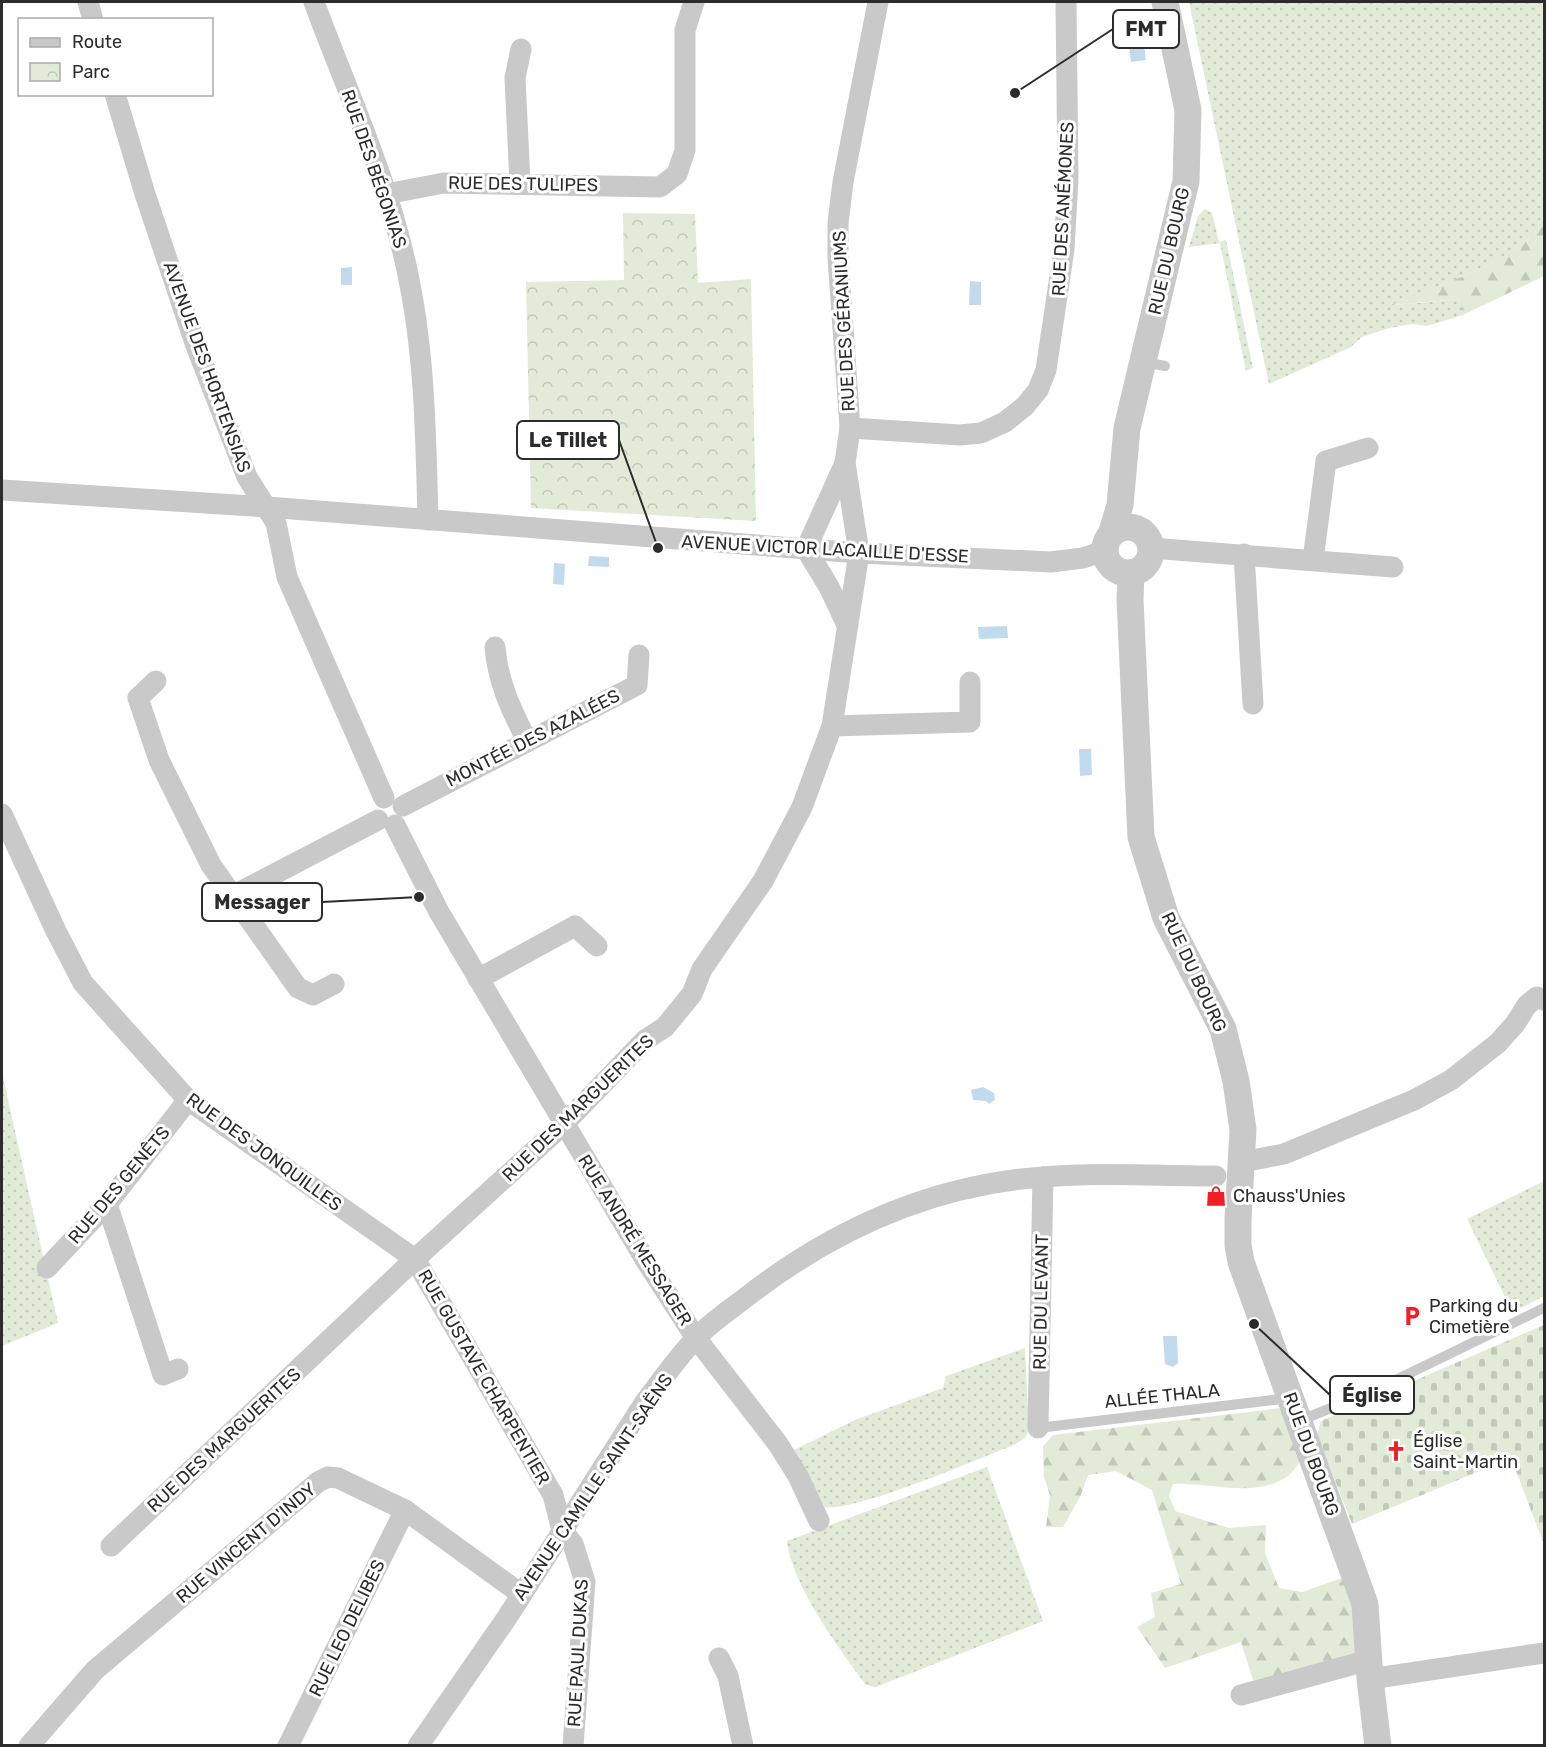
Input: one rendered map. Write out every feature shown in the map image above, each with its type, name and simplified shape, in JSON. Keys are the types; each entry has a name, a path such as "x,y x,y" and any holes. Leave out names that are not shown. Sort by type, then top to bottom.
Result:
{"street":[{"path":"88,2 92,18"},
{"name":"RUE DES BÉGONIAS","path":"314,2 386,194 411,285 419,343 428,520"},
{"name":"RUE DES TULIPES","path":"386,194 444,183 660,187 677,174 685,150 685,30 694,2"},
{"name":"RUE DES GÉRANIUMS","path":"806,549 845,463 850,428 838,258 838,222 843,182 878,2"},
{"name":"RUE DES ANÉMONES","path":"850,428 960,435 981,433 1005,422 1025,406 1038,390 1046,370 1064,249 1068,180 1066,2"},
{"name":"RUE DU BOURG","path":"1108,542 1120,505 1127,428 1154,364 1186,181 1188,110 1165,2"},
{"path":"520,183 515,78 521,49"},
{"name":"AVENUE DES HORTENSIAS","path":"116,96 145,194 196,346 247,477 272,515 287,577 390,812"},
{"name":"RUE DU BOURG","path":"1127,428 1133,489 1148,541"},
{"path":"1313,560 1326,461 1368,448"},
{"name":"RUE DES GÉRANIUMS","path":"845,463 859,553"},
{"name":"AVENUE VICTOR LACAILLE D'ESSE","path":"2,490 272,515 293,509 859,553 1051,562 1083,558 1108,542"},
{"path":"1148,541 1146,564 1131,573 1116,570 1106,558 1108,542 1125,527 1148,541 1244,554 1393,567"},
{"path":"806,549 830,587 847,625"},
{"name":"RUE DES MARGUERITES","path":"111,1546 415,1259 564,1124 645,1040 665,1027 692,994 702,969 763,881 802,807 832,726 859,553"},
{"path":"1244,554 1253,704"},
{"name":"RUE DU BOURG","path":"1131,573 1130,600 1141,837 1166,918 1223,1029 1240,1103 1243,1130 1238,1236 1241,1262 1365,1604 1369,1670 1378,1746"},
{"path":"495,647 497,673 504,695 527,741"},
{"name":"MONTÉE DES AZALÉES","path":"234,895 637,685 639,655"},
{"path":"156,681 138,698 159,759 211,865 298,988 313,995 334,984"},
{"path":"832,726 970,722 970,682"},
{"name":"RUE ANDRÉ MESSAGER","path":"390,812 439,912 564,1124 696,1338 778,1444 798,1476 819,1521"},
{"name":"RUE DES JONQUILLES","path":"2,814 56,931 84,982 188,1100 415,1259"},
{"path":"478,979 575,926 597,946"},
{"path":"1242,1162 1284,1154 1414,1100 1479,1060 1515,1024 1527,1005 1537,997 1545,1000"},
{"name":"RUE DES GENÊTS","path":"47,1268 107,1204 188,1100"},
{"name":"AVENUE CAMILLE SAINT-SAËNS","path":"418,1746 521,1594 645,1402 696,1338 790,1263 898,1209 946,1192 1043,1177 1216,1176"},
{"name":"RUE DU LEVANT","path":"1038,1428 1043,1177"},
{"path":"107,1204 163,1375 178,1370"},
{"name":"RUE GUSTAVE CHARPENTIER","path":"415,1259 553,1495 562,1530"},
{"name":"RUE VINCENT D'INDY","path":"29,1746 95,1670 318,1482 328,1477 338,1478 405,1510 521,1594"},
{"name":"RUE GUSTAVE CHARPENTIER","path":"553,1495 581,1503"},
{"name":"RUE LEO DELIBES","path":"288,1746 405,1510"},
{"name":"RUE PAUL DUKAS","path":"562,1530 573,1544 585,1582 573,1746"},
{"path":"1241,1695 1369,1670 1545,1653"},
{"path":"719,1658 728,1676 743,1746"}],"lane":[{"name":"ALLÉE THALA","path":"1038,1428 1295,1410 1375,1390 1545,1308"}],"green space":[{"path":"1189,2 1544,2 1544,223 1516,249 1496,260 1393,305 1462,299 1463,315 1427,326 1412,324 1389,328 1362,337 1351,347 1269,384"},
{"path":"1205,209 1212,213 1219,242 1226,240 1253,368 1246,371 1220,243 1189,247 1198,216"},
{"path":"623,213 695,214 698,283 751,279 756,521 531,508 526,282 624,280"},
{"path":"1544,223 1544,276 1463,315 1461,299 1390,305 1496,261 1516,249"},
{"path":"2,1073 58,1323 2,1346"},
{"path":"1544,1181 1544,1296 1519,1309 1508,1303 1467,1219"},
{"path":"1544,1325 1544,1544 1511,1458 1352,1524 1317,1434 1321,1421"},
{"path":"1025,1348 1029,1429 1025,1438 1014,1445 887,1494 839,1507 823,1507 794,1450 855,1420 943,1388 946,1376"},
{"path":"1283,1408 1304,1457 1288,1476 1272,1484 1244,1488 1173,1484 1169,1496 1175,1511 1229,1528 1266,1525 1265,1553 1279,1588 1302,1592 1345,1577 1354,1609 1358,1652 1254,1683 1241,1642 1165,1668 1137,1627 1155,1617 1151,1593 1181,1584 1152,1490 1116,1471 1088,1475 1080,1497 1063,1527 1046,1527 1050,1495 1044,1477 1043,1446 1053,1435"},
{"path":"987,1467 1043,1621 876,1687 866,1685 831,1636 807,1596 790,1558 787,1541"}],"water":[{"path":"1142,30 1146,60 1131,62 1127,31"},
{"path":"352,267 352,285 341,285 341,268"},
{"path":"970,281 981,282 981,305 969,305"},
{"path":"589,556 609,557 609,567 588,566"},
{"path":"554,563 565,564 564,585 553,584"},
{"path":"1007,626 1008,638 979,639 978,627"},
{"path":"1079,749 1091,749 1092,775 1080,776"},
{"path":"983,1087 994,1093 995,1100 989,1104 986,1101 973,1100 971,1090"},
{"path":"1163,1336 1177,1336 1178,1363 1173,1367 1165,1364"}],"place":[{"name":"FMT","path":"1015,93"},
{"name":"Le Tillet","path":"658,548"},
{"name":"Messager","path":"419,897"},
{"name":"Chauss'Unies","path":"1216,1196"},
{"name":"Parking du Cimetière","path":"1412,1316"},
{"name":"Église","path":"1254,1324"},
{"name":"Église Saint-Martin","path":"1396,1451"}]}
